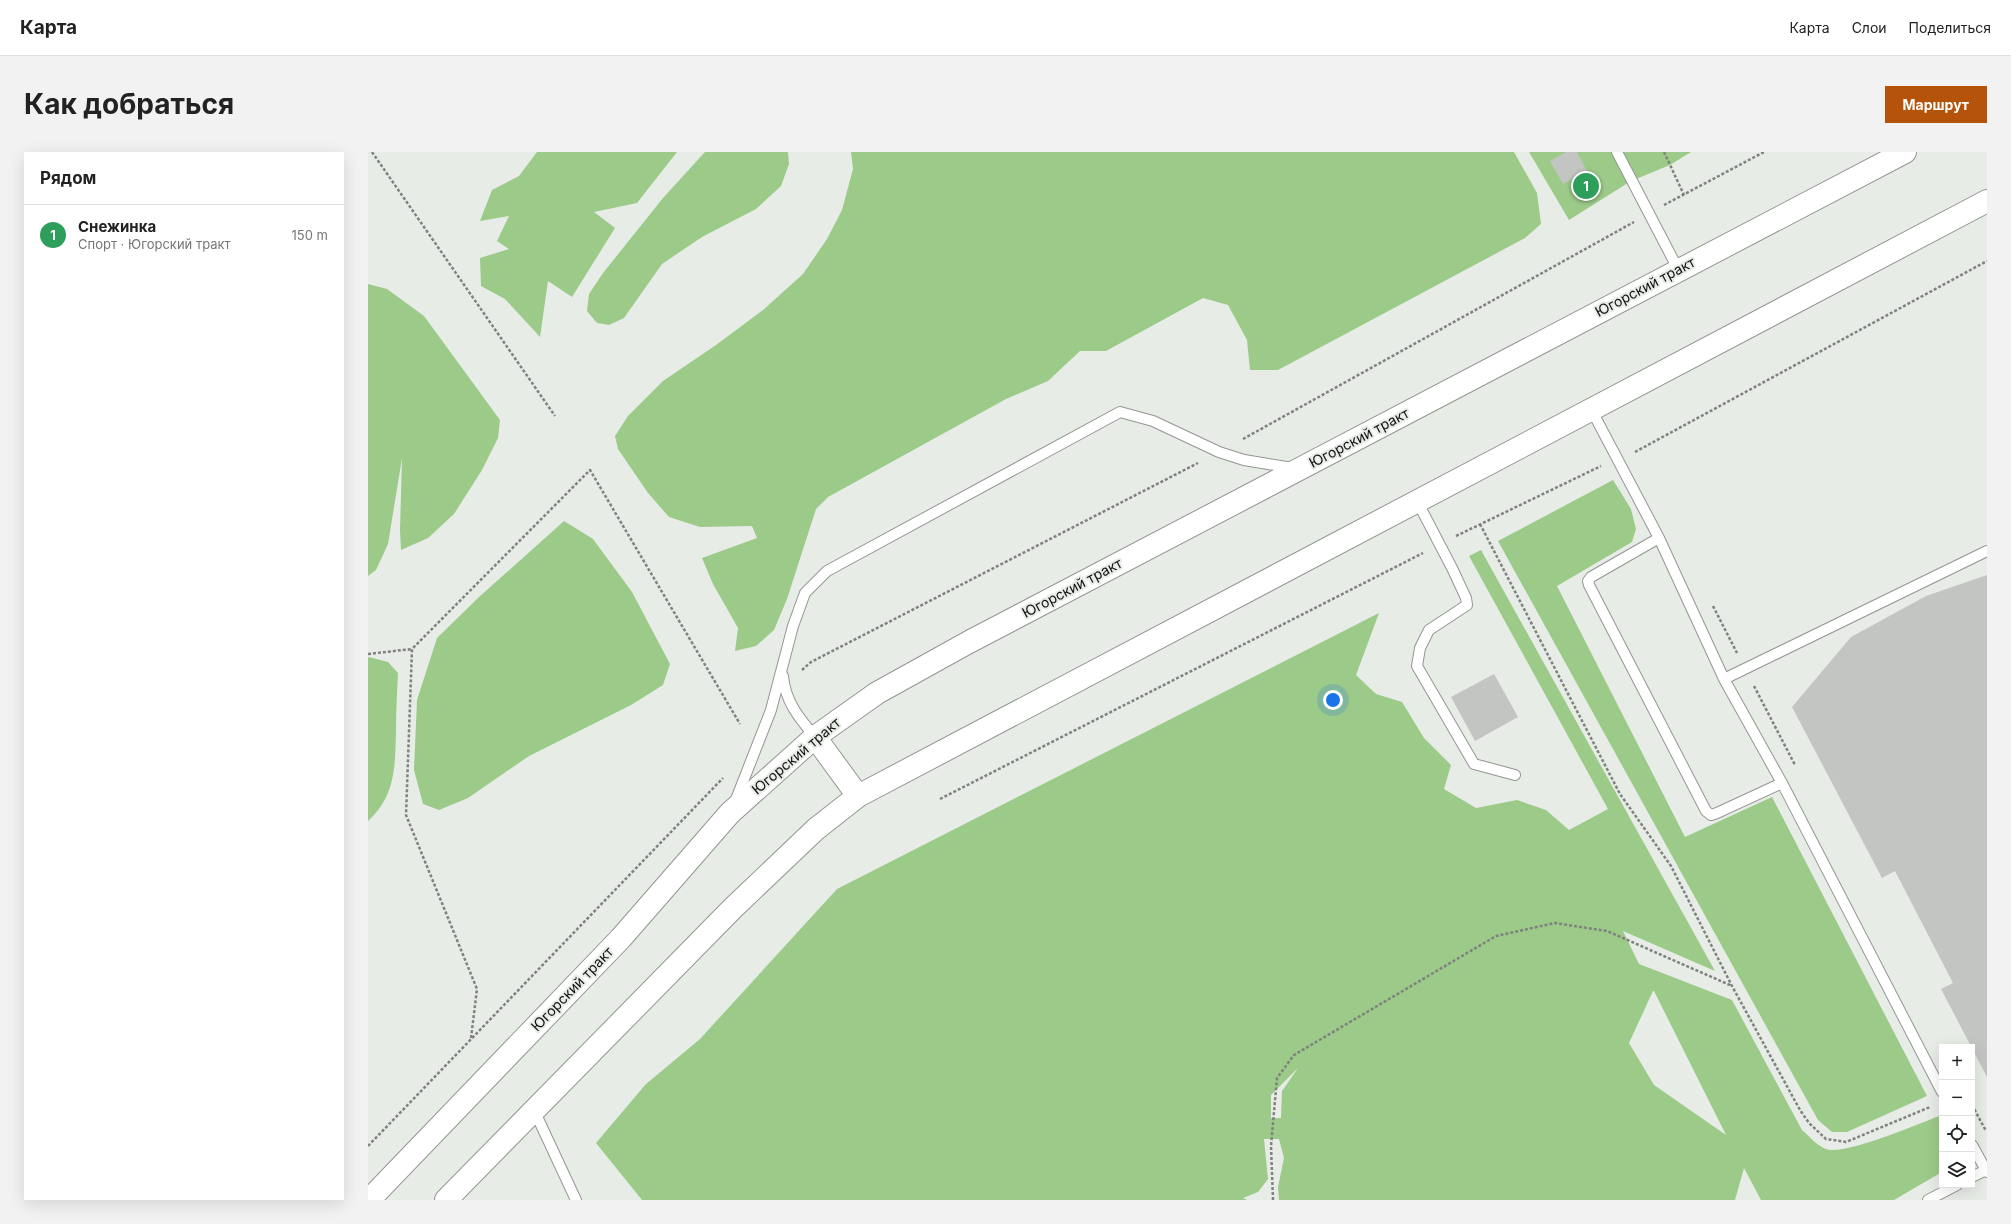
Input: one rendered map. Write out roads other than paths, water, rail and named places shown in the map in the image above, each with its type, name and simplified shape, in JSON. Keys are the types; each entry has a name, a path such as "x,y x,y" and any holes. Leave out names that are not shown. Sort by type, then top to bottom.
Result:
{"main road":[{"name":"Югорский тракт","path":"369,1200 621,938 730,813 815,737 890,686 1678,269 1905,152"},
{"path":"446,1200 734,908 816,829 858,796 1417,500 1987,202"},
{"path":"815,737 858,796"}],"lane":[{"path":"1617,152 1678,269"},
{"path":"1591,409 1659,538 1724,679 1782,783 1939,1086"},
{"path":"730,813 772,710 792,626 806,593 827,571 1120,412 1153,421 1219,452 1244,460 1299,470"},
{"path":"1417,500 1466,598 1467,606 1429,630 1420,648 1416,666 1474,764 1515,775"},
{"path":"1659,538 1592,577 1588,581 1589,585 1706,811 1710,815 1717,813 1782,783"},
{"path":"1724,679 1987,551"},
{"path":"782,668 784,690 796,714 815,737"},
{"path":"534,1110 576,1200"},
{"path":"1975,1151 1986,1171 1975,1176"},
{"path":"1928,1200 1951,1188"}],"place":[{"name":"Снежинка","path":"1586,186"}]}
